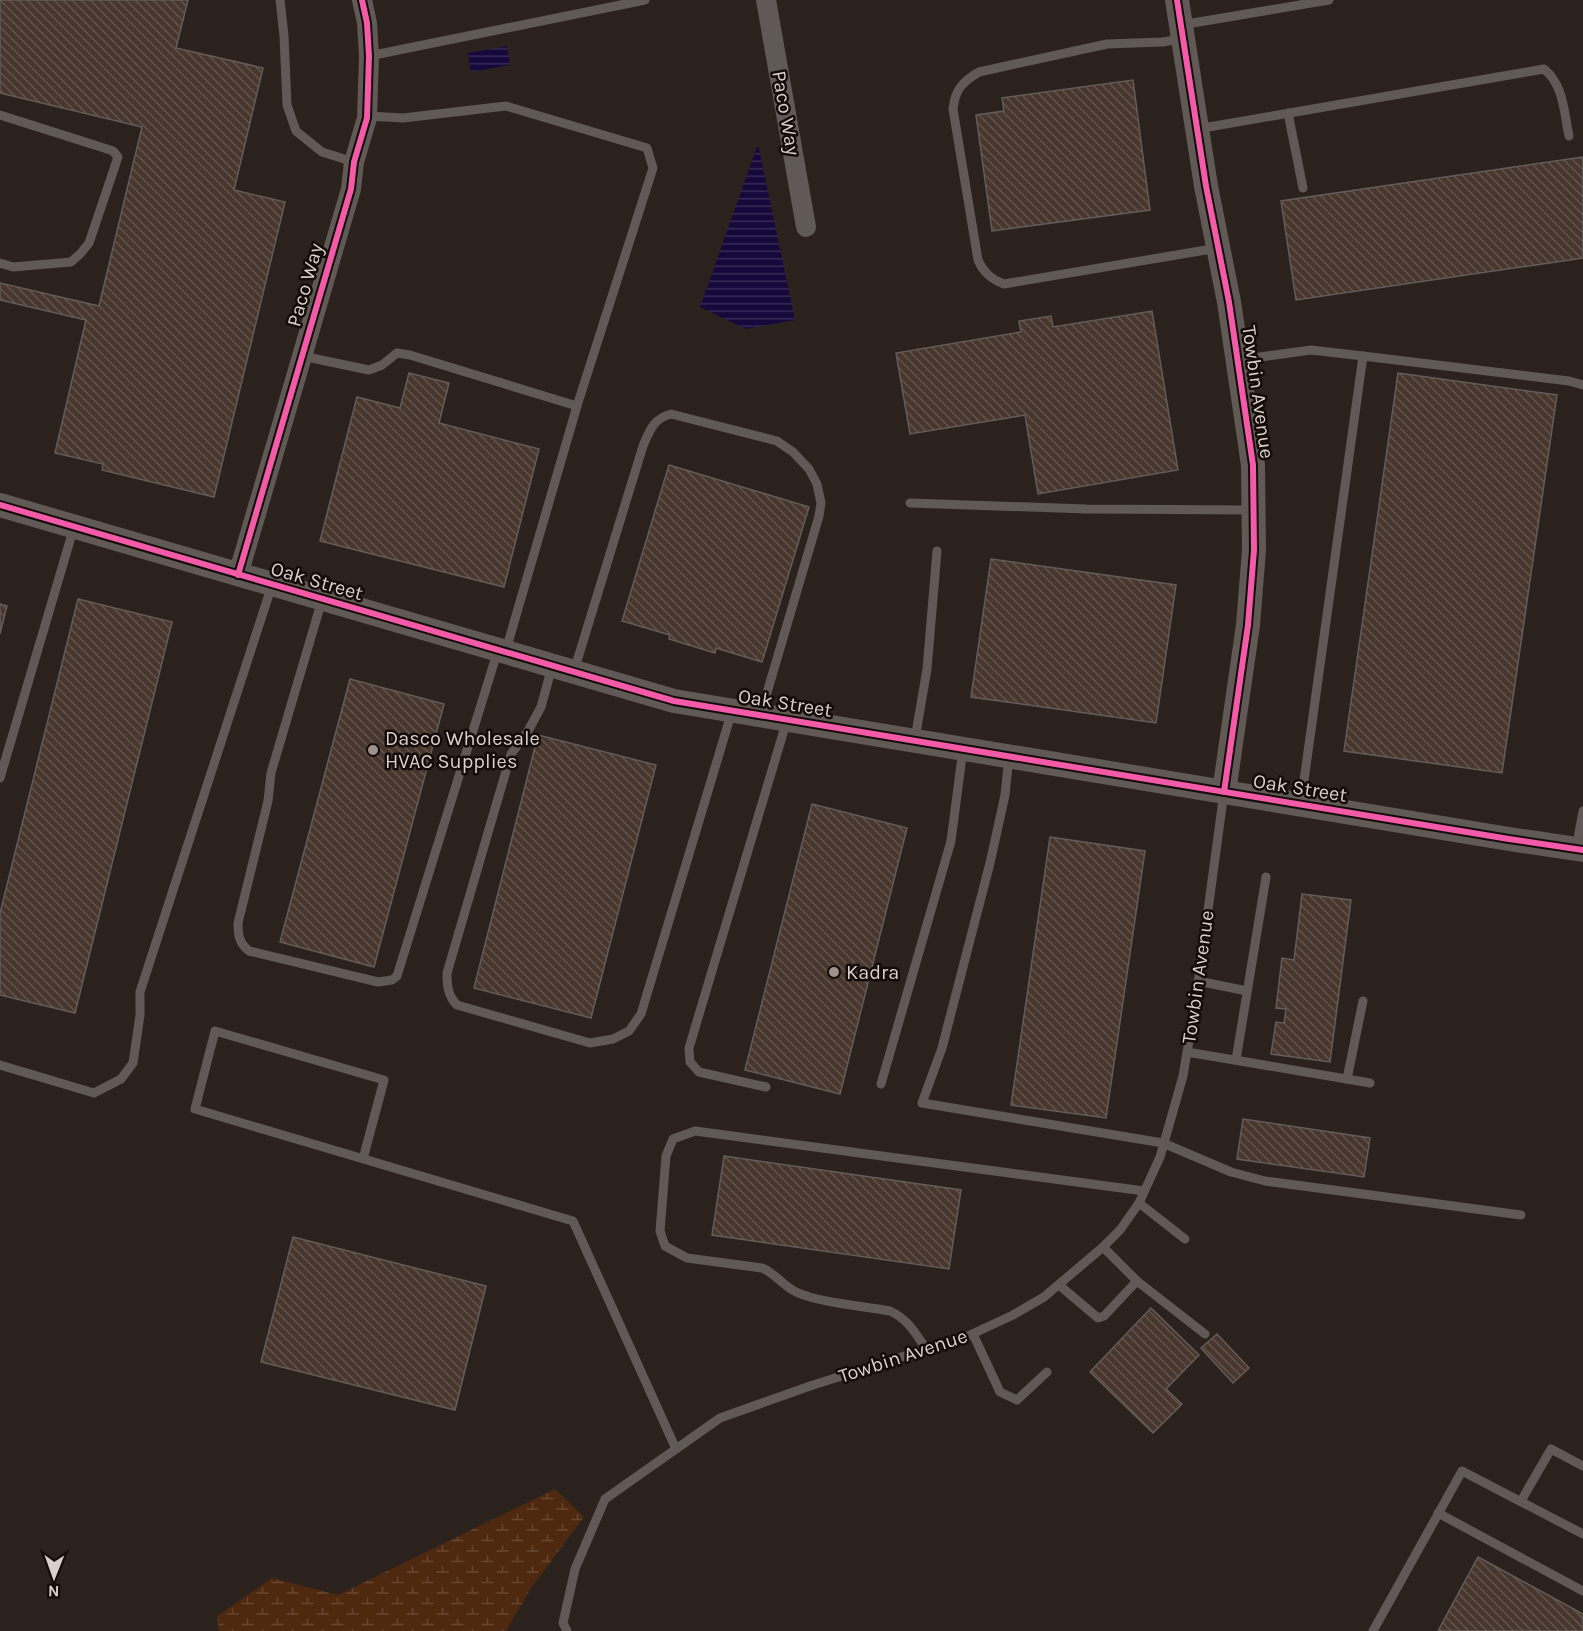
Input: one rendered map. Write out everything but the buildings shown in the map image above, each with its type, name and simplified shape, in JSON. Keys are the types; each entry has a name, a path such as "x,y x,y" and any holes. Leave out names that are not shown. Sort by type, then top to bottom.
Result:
{"street":[{"name":"Paco Way","path":"238,575 351,189 354,162 368,116 369,56 367,23 362,0"},
{"name":"Paco Way","path":"766,0 806,227"},
{"name":"Towbin Avenue","path":"1177,0 1253,465 1254,550 1248,624 1224,792"},
{"name":"Oak Street","path":"0,505 674,701 1580,849"}],"lane":[{"path":"280,0 287,105 296,130 322,152 354,162"},
{"path":"369,56 645,0"},
{"path":"1218,248 1004,284 992,280 978,261 953,109 954,98 960,86 979,72 1107,44 1162,42 1182,32 1329,0"},
{"path":"1197,129 1544,69 1552,75 1561,93 1569,136"},
{"path":"322,600 270,773 268,801 238,923 240,941 249,951 378,982 392,980 397,976 652,168 647,148 506,106 403,118 368,116"},
{"path":"1288,113 1303,188"},
{"path":"0,115 113,151 118,157 88,243 80,254 71,261 13,267 0,263"},
{"path":"1237,360 1311,350 1569,381 1583,386"},
{"path":"302,356 369,370 382,365 397,353 410,355 577,405"},
{"path":"1301,805 1363,356"},
{"path":"732,711 641,1014 629,1031 613,1039 590,1043 458,1005 452,1000 448,991 447,973 511,754 536,718 563,669 643,447 652,427 661,417 671,414 777,441 793,452 818,484 821,503 819,516 760,716"},
{"path":"910,503 1086,509 1254,510"},
{"path":"0,778 74,527"},
{"path":"915,741 927,669 937,551"},
{"path":"0,1065 94,1093 121,1079 134,1063 140,1015 140,992 272,585"},
{"path":"766,1087 699,1072 690,1062 689,1048 787,720"},
{"path":"881,1084 951,841 963,749"},
{"path":"1009,757 1005,795 990,863 942,1048 922,1102 1163,1143 1231,1172 1265,1181 1521,1215"},
{"name":"Towbin Avenue","path":"565,1627 575,1569 605,1499 720,1418 813,1385 973,1334 1021,1311 1059,1285 1120,1230 1139,1203 1160,1157 1183,1076 1224,792"},
{"path":"1580,849 1583,811"},
{"path":"1236,1060 1266,877"},
{"path":"1198,981 1247,991"},
{"path":"1347,1079 1363,1001"},
{"path":"363,1159 384,1080 215,1031 195,1109 363,1159 573,1221 676,1449"},
{"path":"1187,1052 1370,1083"},
{"path":"926,1349 908,1322 890,1311 813,1298 788,1288 770,1271 762,1268 687,1258 665,1246 660,1231 666,1156 673,1139 695,1131 1144,1191"},
{"path":"1139,1203 1185,1239"},
{"path":"1102,1247 1137,1281 1205,1334"},
{"path":"1059,1285 1098,1318 1104,1316 1137,1281"},
{"path":"973,1334 1000,1392 1017,1400 1047,1372"},
{"path":"1521,1501 1551,1449 1583,1466"},
{"path":"1373,1631 1462,1471 1583,1534"},
{"path":"1438,1513 1583,1591"}],"green space":[{"path":"555,1489 584,1517 531,1588 506,1631 219,1631 217,1616 272,1578 338,1595"}],"shaded area":[{"path":"507,46 510,65 471,72 468,53"},
{"path":"758,144 795,320 746,329 700,307"}],"cycle path":[{"path":"238,575 351,189 354,162 367,118 369,56 367,23 362,0"},
{"path":"1177,0 1206,186 1229,302 1253,465 1254,550 1248,625 1224,792"},
{"path":"0,505 674,701 1583,850"}],"place":[{"name":"Dasco Wholesale HVAC Supplies","path":"373,750"},
{"name":"Kadra","path":"834,972"}]}
